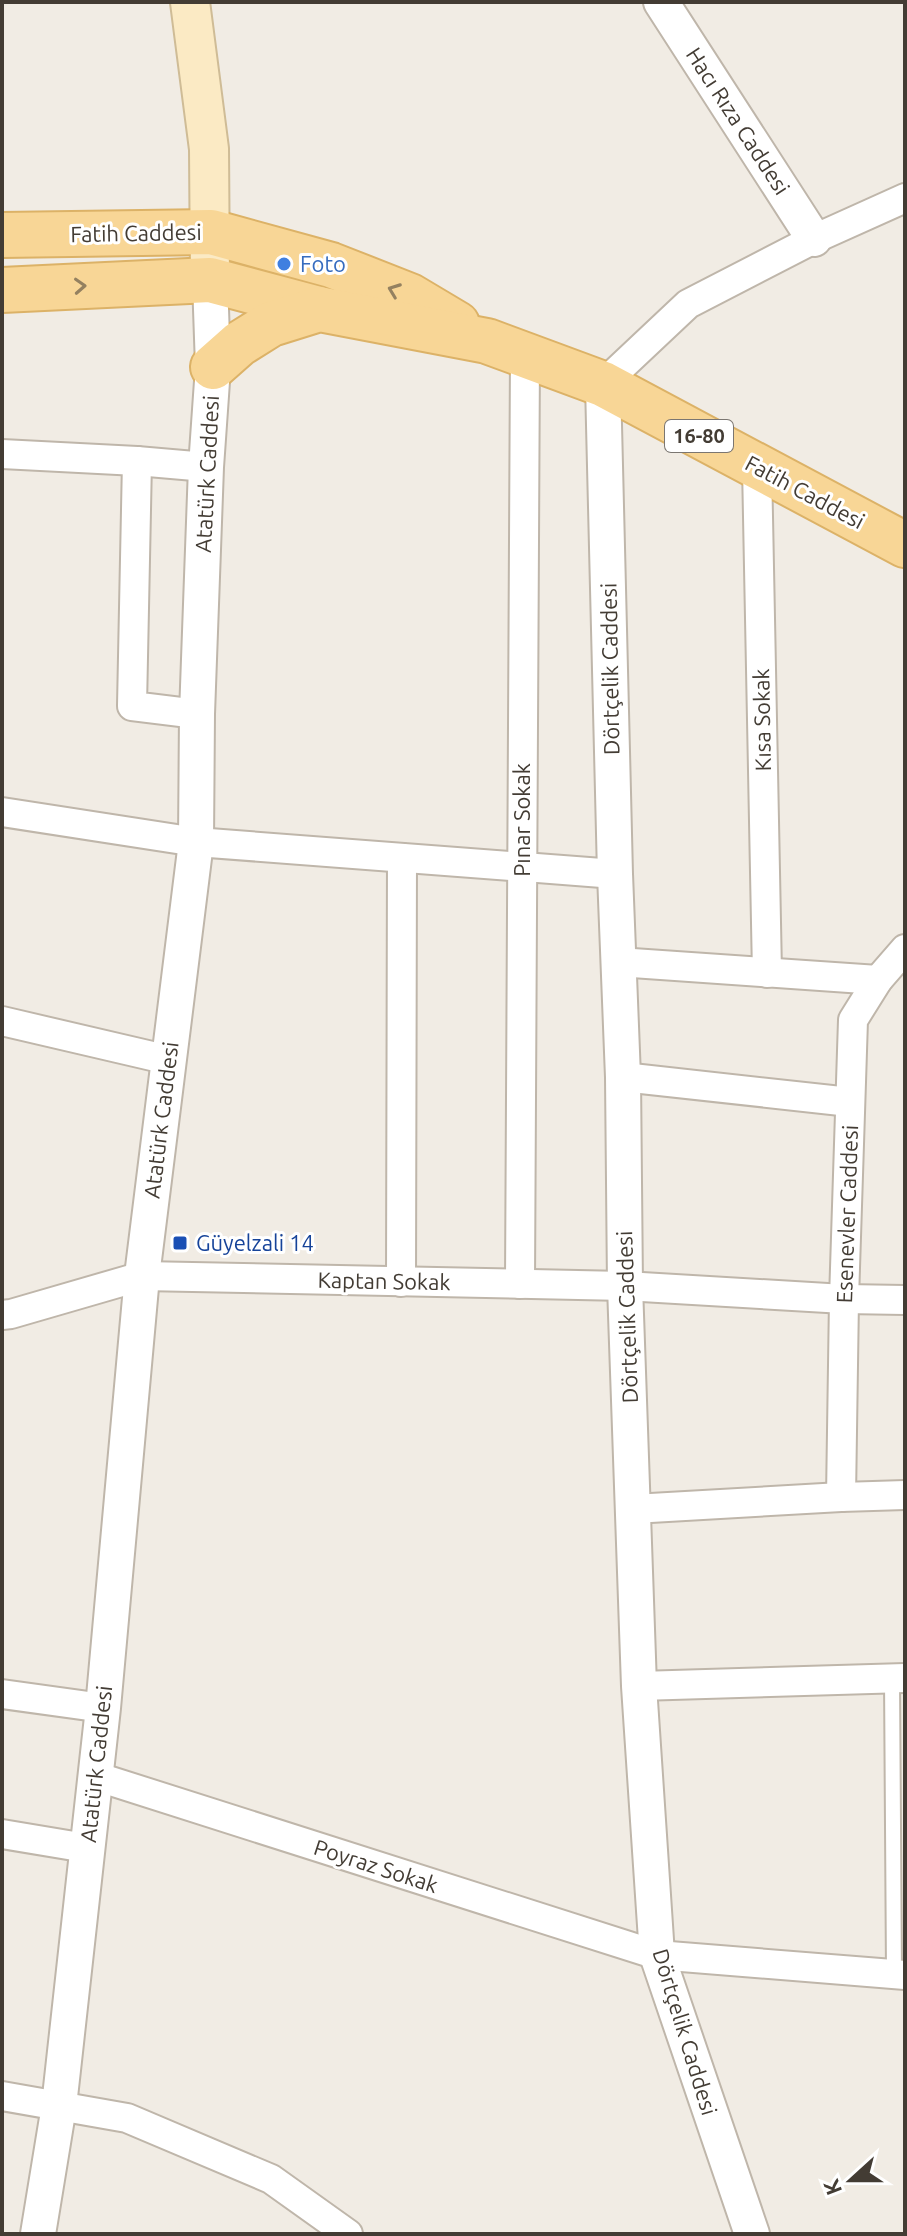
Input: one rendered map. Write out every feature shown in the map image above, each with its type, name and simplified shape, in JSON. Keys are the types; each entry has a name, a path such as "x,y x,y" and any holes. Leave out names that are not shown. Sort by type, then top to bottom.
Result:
{"main road":[{"name":"Atatürk Caddesi","path":"190,2 209,149 210,280"},
{"name":"Fatih Caddesi","path":"2,235 211,232 331,265 410,296 506,348 603,384 905,545"},
{"path":"2,290 210,280 319,309"},
{"name":"Fatih Caddesi","path":"213,367 239,344 271,324 319,309 506,348"}],"street":[{"name":"Hacı Rıza Caddesi","path":"661,2 814,239"},
{"path":"603,384 688,304 814,239 905,198"},
{"name":"Atatürk Caddesi","path":"38,2234 59,2106 103,1708 142,1276 196,842 197,714 213,367 210,280"},
{"name":"Pınar Sokak","path":"506,348 522,867 520,1284"},
{"name":"Dörtçelik Caddesi","path":"603,384 623,1077 625,1286 639,1686 657,1955 752,2234"},
{"path":"2,454 206,467"},
{"path":"137,461 132,706 197,714"},
{"name":"Kısa Sokak","path":"757,466 767,973"},
{"path":"2,812 196,842 615,874"},
{"path":"401,1282 402,858"},
{"name":"Esenevler Caddesi","path":"841,1497 853,1020 878,980 905,949"},
{"path":"618,962 878,980"},
{"path":"2,1021 169,1060"},
{"path":"623,1077 850,1102"},
{"name":"Kaptan Sokak","path":"2,1315 142,1276 625,1286 905,1300"},
{"path":"633,1509 905,1495"},
{"path":"639,1686 898,1678"},
{"path":"2,1694 103,1708"},
{"name":"Poyraz Sokak","path":"95,1776 657,1955 900,1974"},
{"path":"2,1834 86,1848"},
{"path":"2,2096 127,2118 271,2179 348,2234"}],"lane":[{"path":"898,1678 900,1974"}],"place":[{"name":"Foto","path":"284,264"},
{"name":"Güyelzali 14","path":"180,1243"}]}
